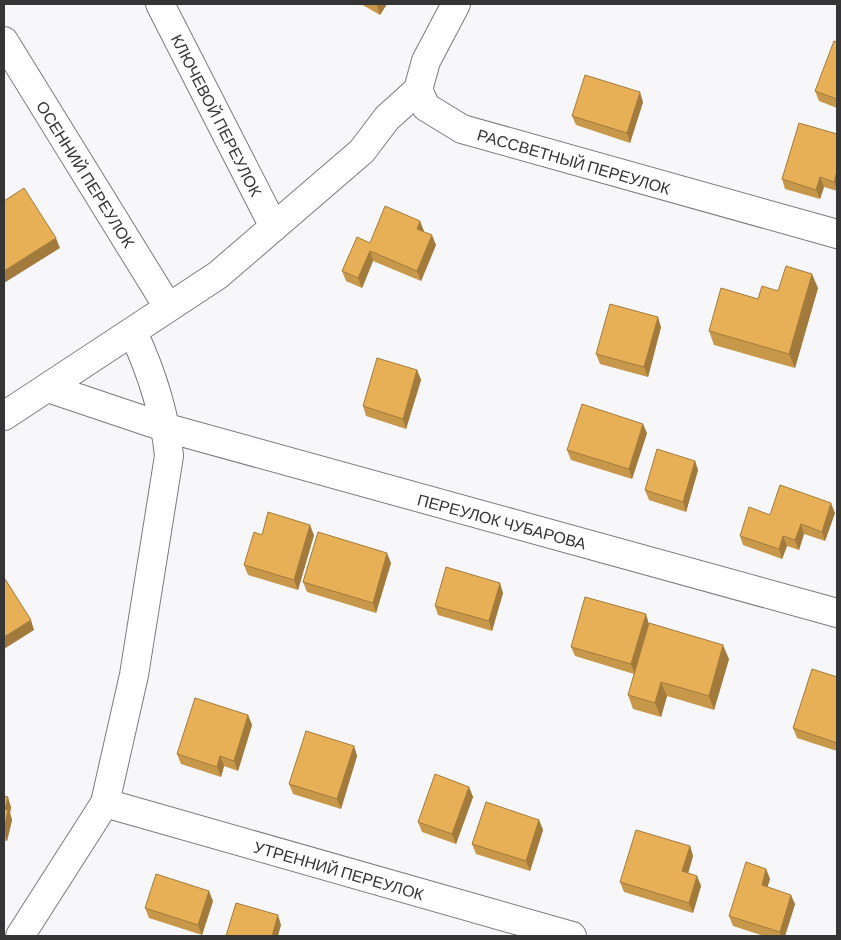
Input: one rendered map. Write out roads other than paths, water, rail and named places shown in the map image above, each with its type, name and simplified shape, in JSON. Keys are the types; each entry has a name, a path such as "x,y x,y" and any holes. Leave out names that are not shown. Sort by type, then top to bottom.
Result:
{"street":[{"name":"КЛЮЧЕВОЙ ПЕРЕУЛОК","path":"160,4 274,226"},
{"path":"4,416 218,275 362,151 387,118 418,90 426,61 456,4"},
{"name":"ОСЕННИЙ ПЕРЕУЛОК","path":"4,41 168,307"},
{"name":"РАССВЕТНЫЙ ПЕРЕУЛОК","path":"418,90 426,107 462,129 837,234"},
{"path":"20,936 105,804 136,665 169,456 167,428 145,358 133,332"},
{"path":"48,388 167,428"},
{"name":"ПЕРЕУЛОК ЧУБАРОВА","path":"167,428 837,613"},
{"name":"УТРЕННИЙ ПЕРЕУЛОК","path":"105,804 572,936"}]}
